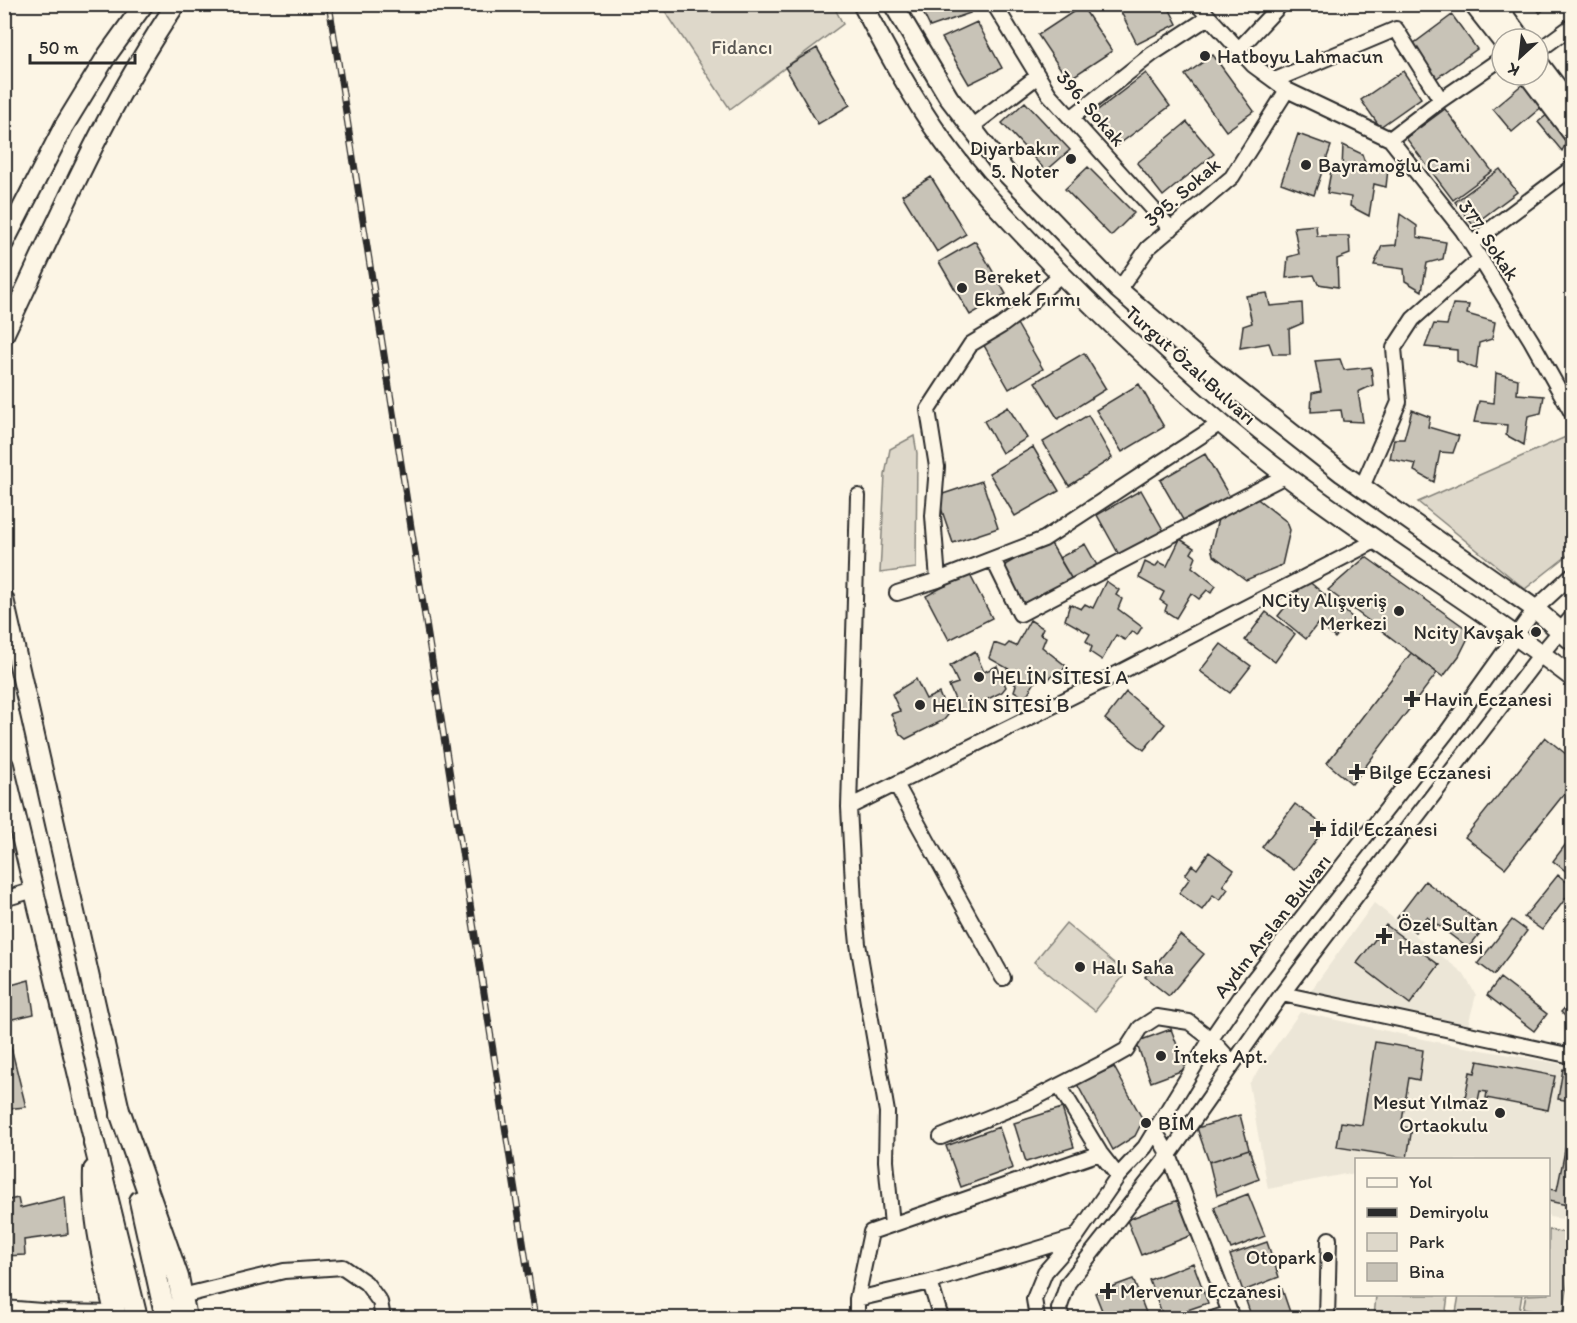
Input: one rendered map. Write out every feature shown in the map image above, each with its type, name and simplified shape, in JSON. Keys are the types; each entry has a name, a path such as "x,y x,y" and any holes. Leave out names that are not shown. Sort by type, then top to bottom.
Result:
{"highway":[{"path":"120,1115 178,1277 186,1318"},
{"path":"120,1115 166,1318"},
{"path":"94,1143 93,1201 106,1278 116,1316"},
{"path":"94,1143 137,1318"}],"main road":[{"path":"4,243 64,126 108,54 144,4"},
{"path":"4,335 75,183 147,48 176,4"},
{"name":"Turgut Özal Bulvarı","path":"862,4 898,71 943,141 1001,212 1107,320 1219,424 1286,476 1517,635 1572,677"},
{"name":"Turgut Özal Bulvarı","path":"893,4 949,98 1007,174 1119,290 1218,375 1362,487 1568,630"},
{"path":"1473,4 1491,27"},
{"path":"1496,4 1512,27"},
{"path":"1550,78 1572,107"},
{"path":"1537,87 1572,133"},
{"path":"4,599 120,1115"},
{"path":"4,765 94,1143"}],"street":[{"name":"396. Sokak","path":"994,4 1049,94 1171,228"},
{"name":"377. Sokak","path":"1197,4 1253,65 1287,90 1390,140 1463,231 1531,340 1572,414"},
{"path":"1239,49 1281,4"},
{"path":"1071,118 1152,54 1209,17"},
{"path":"1550,42 1572,26"},
{"path":"1275,80 1396,29 1441,100"},
{"path":"1390,140 1441,100 1490,66"},
{"path":"971,127 1038,76"},
{"name":"395. Sokak","path":"1119,290 1148,248 1232,177 1287,90"},
{"path":"1471,244 1572,168"},
{"path":"1362,487 1399,402 1394,348 1413,319 1480,259"},
{"path":"938,580 933,516 937,467 928,410 971,344 1024,309 1061,274"},
{"path":"897,593 938,580 1044,538 1219,424"},
{"path":"993,559 1020,615 1286,476"},
{"path":"858,496 849,807 858,944 887,1112 886,1161 892,1225"},
{"path":"849,807 1101,682 1377,540"},
{"name":"Aydın Arslan Bulvarı","path":"1037,1318 1034,1299 1045,1272 1076,1237 1118,1176 1145,1147 1211,1039 1239,998 1448,732 1535,609 1572,575"},
{"path":"1062,1318 1059,1309 1068,1283 1170,1155 1282,994 1541,654 1568,630"},
{"path":"896,784 1003,978"},
{"path":"4,898 34,890"},
{"path":"1282,994 1572,1056"},
{"path":"941,1137 1060,1087 1126,1050 1140,1028 1156,1017 1189,1022 1211,1039 1233,1063"},
{"path":"1060,1087 1100,1153 1118,1176"},
{"path":"1155,1131 1170,1155 1231,1316 1215,1318"},
{"path":"857,1318 857,1299 871,1232 1100,1153"},
{"path":"857,1299 930,1282 1076,1237"},
{"path":"1327,1318 1329,1239"},
{"path":"182,1296 284,1271 343,1268 366,1283 380,1302 383,1318"},
{"path":"930,1282 941,1318"},
{"path":"4,1308 116,1316"}],"shaded area":[{"name":"Özel Sultan Hastanesi","path":"1374,903 1463,973 1476,995 1468,1025 1310,992"},
{"path":"1300,1012 1437,1042 1572,1066 1572,1220 1550,1217 1550,1158 1355,1158 1355,1175 1345,1174 1268,1189 1249,1084"}],"green space":[{"name":"Fidancı","path":"661,5 833,5 843,24 730,109"},
{"path":"914,436 917,453 916,568 880,573 885,475 890,449"},
{"path":"1568,436 1572,444 1572,552 1525,589 1418,502"},
{"name":"Halı Saha","path":"1066,923 1126,973 1095,1011 1034,962"},
{"path":"1550,1230 1572,1234 1572,1255 1563,1316 1523,1309 1526,1296 1550,1296"},
{"path":"1376,1296 1448,1296 1445,1318 1374,1318"},
{"path":"1459,1296 1522,1296 1518,1318 1455,1318"}],"building":[{"path":"919,4 966,4 970,13 930,27"},
{"path":"1117,4 1167,4 1177,24 1137,44"},
{"path":"1246,4 1265,4 1255,14"},
{"path":"1533,4 1550,4 1540,13"},
{"path":"1082,6 1112,51 1068,80 1038,35"},
{"path":"1452,15 1477,49 1434,80 1409,47"},
{"path":"977,22 1002,68 969,84 942,38"},
{"path":"1572,29 1572,53 1561,37"},
{"path":"817,48 850,105 818,124 785,67"},
{"path":"1213,55 1254,111 1226,131 1185,75"},
{"path":"1403,71 1421,98 1380,127 1361,100"},
{"path":"1146,73 1170,106 1118,145 1094,113"},
{"path":"1519,87 1529,87 1544,105 1512,132 1493,109"},
{"path":"1025,102 1070,150 1046,171 1002,123"},
{"path":"1445,109 1492,171 1453,200 1406,138"},
{"path":"1548,114 1568,139 1562,151 1538,122"},
{"path":"1187,122 1214,154 1163,196 1137,163"},
{"name":"Bayramoğlu Cami","path":"1298,134 1331,146 1314,195 1281,183"},
{"path":"1343,145 1362,154 1365,163 1388,169 1386,187 1374,184 1369,216 1350,206 1351,197 1327,193 1331,171 1342,170"},
{"path":"1088,167 1134,213 1111,236 1065,189"},
{"path":"1500,169 1517,192 1473,225 1455,202"},
{"path":"931,177 966,234 937,252 902,195"},
{"path":"1400,214 1417,226 1417,237 1446,242 1443,259 1427,263 1422,291 1405,281 1404,269 1374,265 1382,246 1396,245"},
{"path":"1316,225 1317,236 1349,236 1350,254 1337,259 1338,287 1318,284 1314,275 1286,278 1288,257 1299,254 1294,227"},
{"path":"975,241 1006,294 970,315 939,262"},
{"path":"1267,293 1270,306 1302,303 1303,323 1289,329 1290,354 1273,354 1269,343 1240,348 1243,326 1252,323 1246,296"},
{"path":"1453,304 1469,305 1467,314 1495,322 1492,339 1479,343 1476,369 1457,361 1457,350 1425,347 1434,324 1447,325"},
{"path":"1016,322 1043,369 1009,389 982,342"},
{"path":"1084,353 1106,389 1058,419 1035,382"},
{"path":"1340,359 1344,370 1371,367 1373,385 1358,392 1363,422 1343,421 1341,410 1311,412 1312,393 1321,391 1315,361"},
{"path":"1496,373 1518,379 1517,394 1544,396 1541,413 1528,416 1524,445 1506,435 1507,425 1474,422 1479,401 1494,403"},
{"path":"1139,384 1164,427 1122,452 1096,410"},
{"path":"1008,407 1027,438 1002,453 984,421"},
{"path":"1412,410 1430,417 1428,427 1459,436 1453,453 1440,452 1434,482 1414,471 1416,464 1390,459 1394,439 1404,439"},
{"path":"1088,415 1112,458 1069,486 1043,442"},
{"path":"1033,447 1059,491 1015,516 989,473"},
{"path":"1205,454 1231,499 1186,525 1160,480"},
{"path":"982,481 998,528 953,543 937,496"},
{"path":"1141,490 1166,535 1122,560 1097,515"},
{"path":"1255,497 1287,522 1290,530 1282,565 1246,580 1213,555 1211,547 1218,519 1223,513"},
{"path":"1180,539 1194,548 1191,553 1196,557 1192,567 1216,586 1211,593 1207,590 1199,599 1191,593 1176,618 1165,611 1167,605 1160,600 1164,592 1139,578 1145,562 1155,567 1159,562 1167,566"},
{"path":"1049,540 1074,583 1027,610 1003,566"},
{"path":"1085,544 1099,569 1074,583 1059,558"},
{"name":"NCity Alışveriş Merkezi","path":"1366,557 1471,632 1459,656 1443,677 1328,590"},
{"path":"969,573 992,618 949,640 926,596"},
{"path":"1307,580 1353,618 1335,638 1318,623 1306,639 1278,616"},
{"path":"1106,581 1119,590 1116,595 1122,599 1118,609 1142,627 1137,635 1132,631 1125,640 1116,635 1102,660 1090,652 1092,647 1086,641 1090,634 1065,620 1070,604 1081,609 1085,604 1093,608"},
{"path":"1266,612 1295,634 1275,662 1245,640"},
{"path":"1030,620 1043,628 1040,634 1046,637 1042,647 1066,666 1061,673 1056,670 1049,679 1040,674 1025,698 1014,691 1016,685 1010,680 1014,672 989,658 994,643 1005,647 1009,643 1016,646"},
{"path":"1221,644 1251,666 1230,693 1200,671"},
{"name":"HELİN SİTESİ A","path":"975,651 984,672 997,666 1006,687 1002,692 964,711 958,706 949,686 958,683 950,666"},
{"path":"1411,653 1437,673 1352,784 1327,763"},
{"name":"HELİN SİTESİ B","path":"916,679 926,699 939,693 948,715 944,720 906,739 900,734 891,714 900,711 892,694"},
{"path":"1126,692 1165,724 1144,750 1105,719"},
{"path":"1545,737 1572,759 1572,784 1505,868 1465,837"},
{"path":"1295,804 1326,827 1294,870 1262,847"},
{"path":"1572,836 1572,876 1553,861"},
{"path":"1209,852 1234,870 1223,885 1228,889 1220,900 1213,895 1202,910 1179,893 1190,878 1185,875 1192,865 1197,869"},
{"path":"1558,875 1572,886 1572,890 1542,930 1524,917"},
{"path":"1425,881 1485,927 1468,948 1427,917 1415,932 1397,918"},
{"path":"1512,920 1527,931 1494,975 1478,963"},
{"path":"1386,925 1439,965 1410,1004 1357,963"},
{"path":"1180,935 1204,954 1169,996 1145,977"},
{"path":"1500,978 1547,1014 1534,1031 1487,995"},
{"path":"29,980 34,1014 4,1021 4,987"},
{"path":"1572,993 1572,1023 1561,1012 1571,1001 1568,998"},
{"name":"İnteks Apt.","path":"1171,1029 1186,1069 1151,1082 1136,1042"},
{"path":"1375,1042 1423,1050 1419,1080 1409,1078 1401,1127 1412,1128 1407,1158 1337,1147 1341,1122 1362,1125"},
{"path":"10,1043 26,1107 4,1109 4,1044"},
{"path":"1478,1061 1555,1076 1548,1110 1486,1098 1487,1092 1480,1091 1477,1106 1464,1103 1470,1072 1475,1073"},
{"path":"1114,1067 1143,1120 1135,1136 1113,1150 1077,1084"},
{"path":"1563,1069 1572,1070 1572,1101 1558,1099"},
{"path":"1062,1108 1074,1147 1026,1162 1014,1123"},
{"path":"1240,1115 1249,1149 1209,1162 1197,1128"},
{"path":"999,1127 1013,1168 961,1187 946,1146"},
{"path":"1569,1131 1572,1131 1572,1206 1550,1201 1550,1189 1557,1190"},
{"path":"1249,1149 1259,1179 1217,1195 1209,1162"},
{"path":"1248,1194 1265,1236 1231,1249 1214,1207"},
{"path":"65,1197 68,1234 24,1240 25,1255 4,1256 4,1201 18,1198 20,1208"},
{"path":"1178,1200 1192,1235 1141,1255 1127,1220"},
{"path":"1267,1242 1279,1277 1243,1291 1230,1255"},
{"path":"1193,1263 1208,1303 1164,1318 1149,1280"},
{"path":"1133,1279 1148,1318 1105,1318 1095,1293"},
{"path":"1282,1289 1292,1318 1252,1318 1246,1301"}],"railway":[{"path":"329,4 535,1318"}],"place":[{"name":"Hatboyu Lahmacun","path":"1205,56"},
{"name":"Diyarbakır 5. Noter","path":"1071,159"},
{"name":"Bayramoğlu Cami","path":"1306,165"},
{"name":"Bereket Ekmek Fırını","path":"962,288"},
{"name":"NCity Alışveriş Merkezi","path":"1399,611"},
{"name":"Ncity Kavşak","path":"1536,632"},
{"name":"HELİN SİTESİ A","path":"979,677"},
{"name":"Havin Eczanesi","path":"1412,699"},
{"name":"HELİN SİTESİ B","path":"920,705"},
{"name":"Bilge Eczanesi","path":"1357,772"},
{"name":"İdil Eczanesi","path":"1318,829"},
{"name":"Özel Sultan Hastanesi","path":"1384,936"},
{"name":"Halı Saha","path":"1080,967"},
{"name":"İnteks Apt.","path":"1161,1056"},
{"name":"Mesut Yılmaz Ortaokulu","path":"1500,1113"},
{"name":"BİM","path":"1146,1123"},
{"name":"Otopark","path":"1328,1257"},
{"name":"Mervenur Eczanesi","path":"1108,1291"}]}
